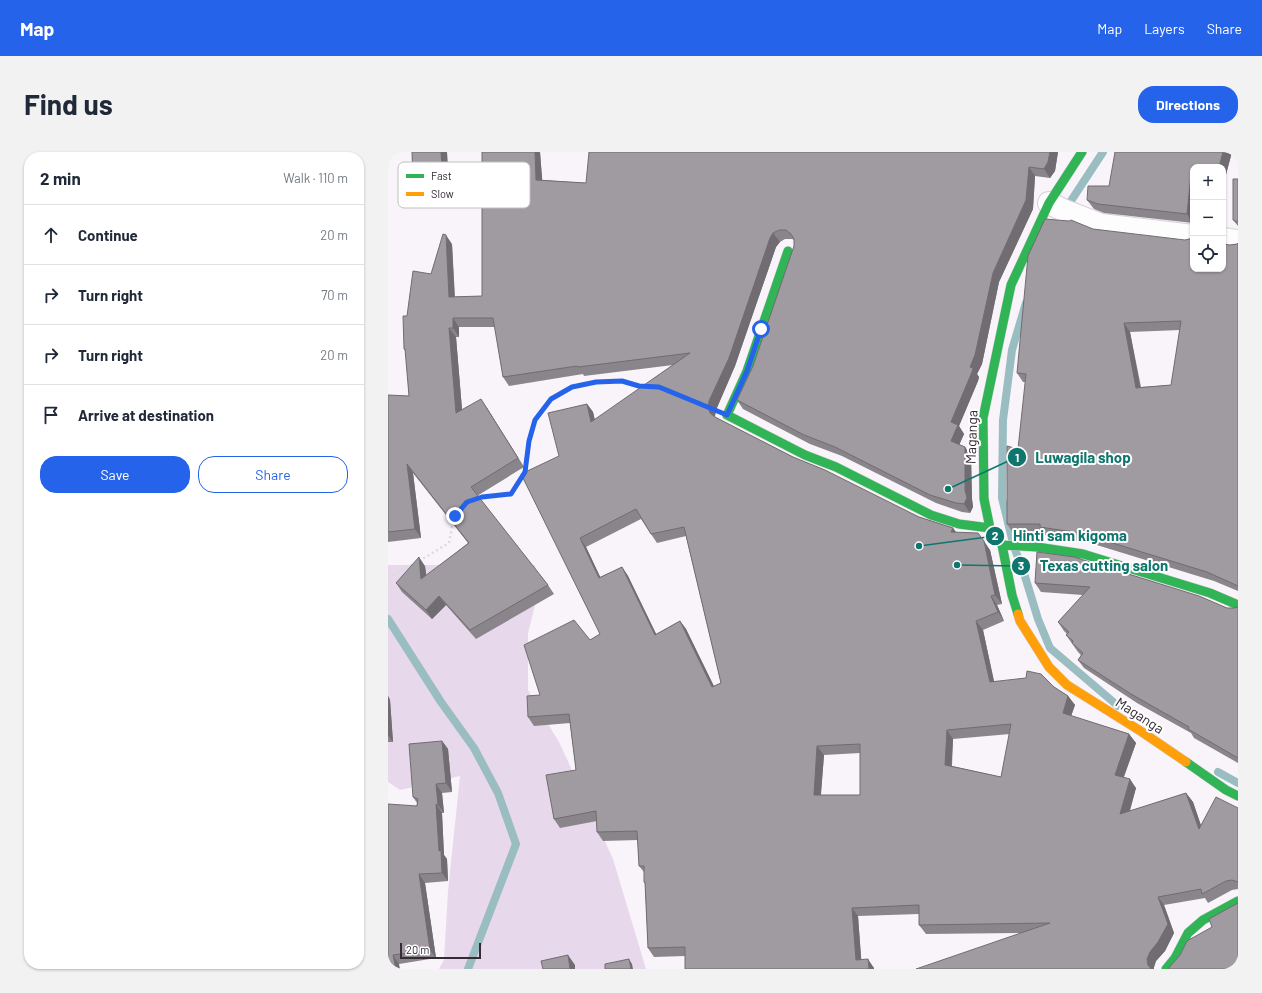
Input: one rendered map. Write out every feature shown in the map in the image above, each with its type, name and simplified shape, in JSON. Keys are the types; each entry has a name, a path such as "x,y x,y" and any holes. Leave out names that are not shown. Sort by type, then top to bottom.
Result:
{"street":[{"name":"Maganga","path":"1082,152 1049,203 1011,285 983,418 984,499 990,528 1002,545 1012,595 1020,620 1049,667 1066,685 1142,732 1226,790 1238,796"},
{"path":"1049,203 1100,225 1190,236"},
{"path":"1226,239 1238,240"},
{"path":"788,251 747,371 727,415 931,515 959,524 990,528"},
{"path":"1002,545 1037,547 1083,554 1210,593 1238,606"},
{"path":"1166,969 1175,958 1188,933 1203,920 1238,901"}],"path":[{"path":"474,500 482,497 511,494 525,472 529,441 535,420 551,399 572,387 596,382 622,381 639,386 652,386"},
{"path":"388,577 420,561 449,543 455,516"}],"shaded area":[{"path":"388,565 535,565 540,586 528,633 528,690 560,744 613,859 646,969 439,969 444,960 448,891 460,776 400,790 388,782"}],"building":[{"path":"412,152 441,152 442,162 412,162"},
{"path":"482,152 535,152 536,180 586,183 589,152 1050,152 1048,162 1044,169 1029,167 1026,200 993,273 975,355 970,367 973,368 972,372 951,422 958,425 951,441 965,447 965,490 967,498 964,504 930,495 835,447 804,435 737,400 753,366 794,246 794,239 786,230 779,230 773,233 770,238 729,358 709,401 708,407 710,413 715,417 793,457 825,470 919,517 953,528 951,532 978,533 984,541 995,595 991,596 998,612 976,621 990,682 1026,678 1027,671 1041,674 1054,687 1068,696 1063,713 1129,734 1115,775 1130,779 1120,814 1186,793 1199,829 1216,797 1238,808 1238,882 1232,880 1226,881 1202,894 1201,889 1158,897 1168,924 1147,959 1148,965 1151,969 916,969 1050,923 919,925 919,905 852,908 856,960 868,959 869,969 685,969 685,947 648,948 644,866 639,866 637,831 597,832 596,811 554,819 546,775 576,770 569,714 528,717 527,696 540,695 524,645 574,620 590,640 600,634 521,474 559,456 548,413 587,404 591,422 690,353 577,366 503,377 493,318 453,318 453,328 449,328 456,413 481,399 518,458 471,487 548,585 470,630 439,596 426,610 396,583 419,557 421,579 469,543 407,464 415,529 388,532 388,395 409,396 404,349 403,316 407,316 413,271 431,274 443,234 446,235 449,297 482,296 482,208 530,208 530,162 482,162","holes":["636,509 651,534 684,527 721,683 712,687 680,621 655,635 622,567 599,578 580,538","1011,724 1001,777 945,765 947,730","860,744 860,795 814,795 817,746"]},
{"path":"1115,152 1223,152 1220,164 1190,164 1190,185 1187,214 1098,204 1087,200 1088,186 1109,186"},
{"path":"1233,179 1238,179 1238,222 1233,220"},
{"path":"1045,219 1071,220 1093,229 1185,240 1190,239 1190,272 1226,272 1226,244 1238,243 1238,586 1207,572 1080,533 1040,527 1040,524 1007,524 1007,446 1018,449 1026,374 1017,373 1028,256","holes":["1181,321 1171,385 1136,388 1124,323"]},
{"path":"1037,552 1074,557 1199,596 1227,608 1238,607 1238,758 1188,729 1189,727 1131,694 1078,660 1083,653 1066,635 1069,632 1058,622 1090,587 1035,583"},
{"path":"442,741 446,783 436,784 438,805 436,804 442,873 419,874 430,950 393,955 396,969 388,969 388,804 417,806 418,799 413,797 409,744"},
{"path":"1238,903 1238,969 1168,969 1180,955 1187,941 1212,927 1209,919"},
{"path":"568,955 570,969 543,969 541,961"},
{"path":"629,959 631,969 605,969 605,964"}],"waterway":[{"path":"1065,210 1103,152"},
{"path":"1026,303 1012,350 1003,420 1002,498 1014,547 1023,570 1038,619 1050,648 1118,706"},
{"path":"388,619 441,702 474,748 498,793 516,844 468,969"},
{"path":"1218,772 1238,783"}],"traffic: fast":[{"path":"1018,614 1012,595 1002,545 990,528 984,499 983,418 1011,285 1049,203 1082,152"},
{"path":"788,251 747,371 727,415 805,455 836,467 931,515 959,524 990,528"},
{"path":"1002,545 1037,547 1083,554 1210,593 1238,605"},
{"path":"1186,762 1226,790 1238,796"},
{"path":"1166,969 1175,958 1188,933 1203,920 1238,901"}],"traffic: slow":[{"path":"1018,614 1020,621 1049,667 1067,685 1142,732 1186,762"}],"place":[{"name":"Luwagila shop","path":"948,489"},
{"name":"Hinti sam kigoma","path":"919,546"},
{"name":"Texas cutting salon","path":"957,565"}],"route":[{"path":"455,516 467,502 482,497 511,494 525,472 529,441 535,420 551,399 572,387 596,382 622,381 639,386 659,387 727,415 747,371 761,329"}]}
